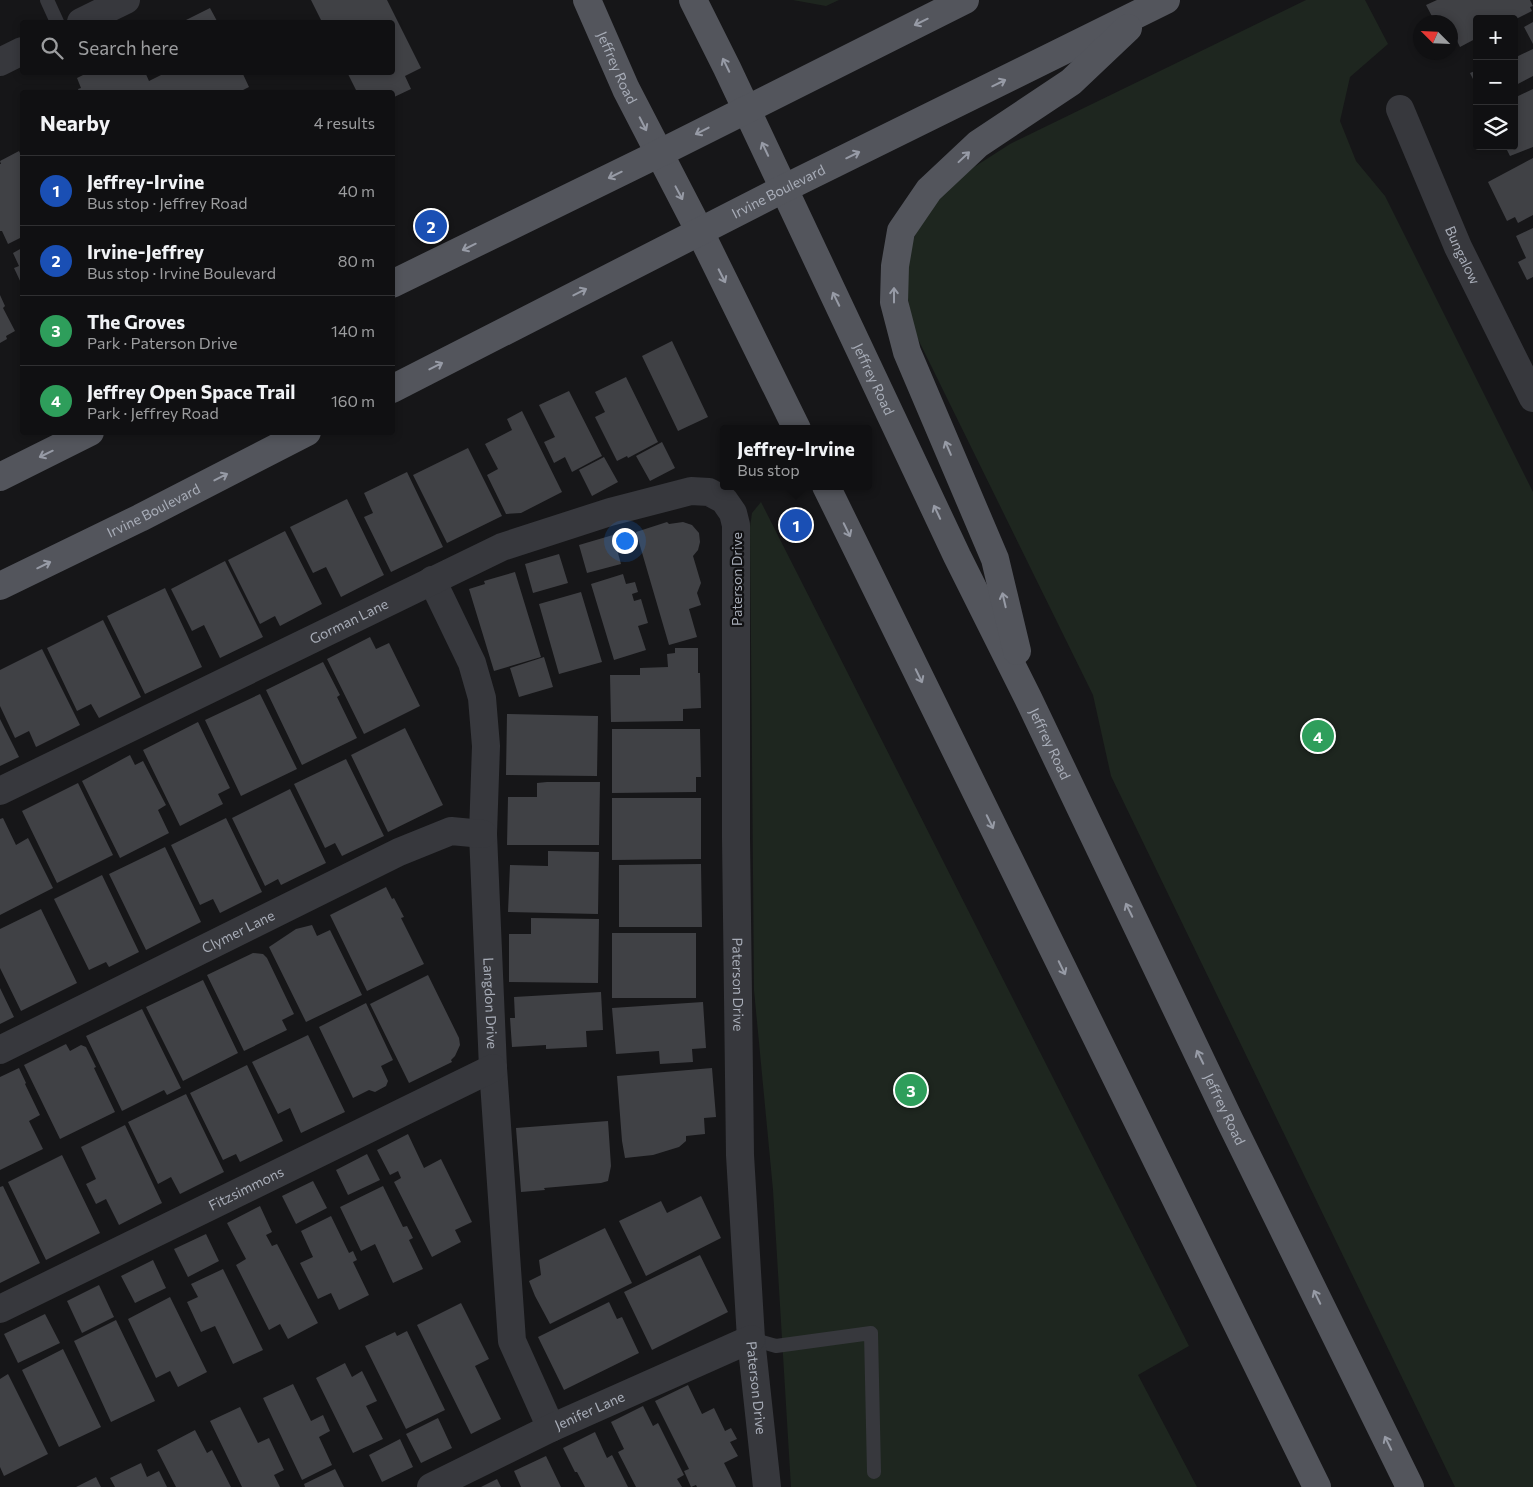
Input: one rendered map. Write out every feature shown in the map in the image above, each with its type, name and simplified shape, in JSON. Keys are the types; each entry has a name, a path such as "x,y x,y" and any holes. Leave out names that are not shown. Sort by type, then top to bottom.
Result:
{"main road":[{"name":"Jeffrey Road","path":"587,0 626,89 700,232 795,425"},
{"name":"Jeffrey Road","path":"693,0 957,556 1028,698 1230,1121 1410,1487"},
{"path":"395,283 658,154 964,0"},
{"path":"1028,698 995,559 907,352 894,302 895,266 901,231 929,190 978,144 1071,82 1156,5"},
{"name":"Irvine Boulevard","path":"395,386 784,189 1156,5"},
{"path":"0,476 84,435"},
{"name":"Irvine Boulevard","path":"0,586 140,518 301,435"},
{"path":"828,490 1317,1487"}],"street":[{"path":"84,20 126,0"},
{"path":"0,62 20,52"},
{"name":"Bungalow","path":"1400,109 1458,247 1533,398"},
{"name":"Gorman Lane","path":"0,791 502,547 610,512 691,491 709,492"},
{"name":"Paterson Drive","path":"709,492 724,500 733,513 736,525 736,838 740,1155 751,1339 767,1487"},
{"name":"Langdon Drive","path":"432,580 472,663 482,698 486,746 483,834 493,1068 512,1341 551,1428"},
{"name":"Clymer Lane","path":"0,1050 399,852 450,831 483,834"},
{"name":"Fitzsimmons","path":"0,1309 493,1068"},
{"name":"Jenifer Lane","path":"431,1487 551,1428 751,1339"}],"lane":[{"path":"46,0 56,20"},
{"path":"751,1339 776,1346 871,1333 874,1472"}],"shaded area":[{"path":"793,0 839,0 826,6"},
{"path":"1306,0 1365,0 1388,44 1350,77 1340,121 1356,161 1385,196 1533,492 1533,1487 1455,1487 1111,776 1093,695 914,331 905,283 911,244 923,218 957,178 1010,144"},
{"path":"761,502 1189,1346 1138,1375 1197,1487 791,1487 773,1190 754,990 750,527 752,513"}],"building":[{"path":"311,0 387,0 421,68 405,76 411,89 395,97 395,90 356,90 348,75 395,75 395,20 321,20"},
{"path":"1437,0 1530,0 1533,6 1530,7 1532,11 1518,18 1518,15 1473,15 1473,40 1460,47 1458,43 1458,15 1431,15 1426,5"},
{"path":"210,8 216,20 186,20"},
{"path":"1533,22 1533,44 1524,27"},
{"path":"1533,49 1533,76 1518,84 1518,60 1518,56"},
{"path":"83,75 146,75 149,81 161,75 243,75 249,87 243,90 78,90 81,88 77,78"},
{"path":"1533,89 1533,147 1510,156 1507,150 1518,150 1518,96"},
{"path":"19,151 20,153 20,238 8,244 2,231 0,231 0,161"},
{"path":"1533,158 1533,215 1518,223 1515,217 1507,221 1488,182"},
{"path":"1533,228 1533,277 1527,280 1518,262 1526,258 1516,236"},
{"path":"20,249 20,281 14,268 19,266 13,253"},
{"path":"0,295 5,306 3,308 15,331 6,336 7,339 0,343"},
{"path":"672,341 708,417 678,431 642,356"},
{"path":"626,377 658,442 628,458 627,456 617,461 595,417 605,412 595,392"},
{"path":"569,391 602,456 572,472 565,457 554,463 544,442 555,437 539,405"},
{"path":"522,411 562,492 521,513 506,514 487,475 498,469 485,444 512,430 507,419"},
{"path":"662,442 675,468 650,481 636,456"},
{"path":"468,448 502,516 447,543 413,475"},
{"path":"604,457 618,482 592,496 579,470"},
{"path":"407,472 443,547 391,572 364,517 373,513 364,493"},
{"path":"347,499 384,575 341,597 326,567 313,573 290,527"},
{"path":"667,522 669,524 683,522 692,525 699,533 700,542 698,550 693,556 701,583 697,593 701,605 689,609 697,637 669,645 636,532"},
{"path":"285,531 322,604 280,626 275,616 260,624 228,560"},
{"path":"613,535 621,564 587,573 579,545"},
{"path":"559,554 568,583 533,593 525,564"},
{"path":"225,561 263,637 220,658 204,625 192,631 171,589"},
{"path":"515,572 541,657 494,671 469,589 485,584 484,581"},
{"path":"623,574 626,584 635,582 638,592 632,594 634,601 641,599 648,623 638,626 646,650 614,660 591,584"},
{"path":"165,588 202,667 145,694 107,616"},
{"path":"581,592 602,662 559,674 539,604"},
{"path":"103,620 141,697 99,718 91,704 77,711 47,648"},
{"path":"370,637 376,649 389,643 420,706 364,734 327,659"},
{"path":"675,648 698,648 701,708 683,709 683,721 611,722 610,675 640,675 640,668 668,667 667,654 675,653"},
{"path":"42,649 80,725 36,747 29,731 15,738 0,706 0,670"},
{"path":"544,657 553,687 519,697 510,668"},
{"path":"323,662 340,695 337,697 357,738 302,765 266,690"},
{"path":"260,694 297,769 241,796 205,720"},
{"path":"507,714 598,716 597,776 506,775"},
{"path":"0,719 19,757 0,766"},
{"path":"198,722 230,788 218,794 223,804 180,826 143,750"},
{"path":"405,728 443,805 388,832 351,755"},
{"path":"612,729 700,729 701,777 696,777 696,792 612,793"},
{"path":"130,755 135,765 143,761 166,805 158,810 169,833 120,858 82,781"},
{"path":"346,759 384,836 342,856 335,843 325,848 294,784"},
{"path":"600,782 599,845 507,845 508,797 537,797 537,783"},
{"path":"78,783 113,855 57,883 22,811"},
{"path":"290,789 326,863 281,885 278,879 265,886 232,818"},
{"path":"612,798 701,798 701,859 612,860"},
{"path":"3,818 16,845 28,838 53,888 0,915 0,819"},
{"path":"226,818 262,892 220,913 213,899 200,905 171,845"},
{"path":"165,847 201,922 146,950 109,874"},
{"path":"548,851 599,852 598,914 508,912 510,865 548,866"},
{"path":"701,864 702,927 619,927 619,865"},
{"path":"102,875 139,952 109,967 106,962 89,970 54,899"},
{"path":"386,887 404,917 401,918 424,964 367,991 330,915"},
{"path":"41,909 77,983 21,1011 0,968 0,929"},
{"path":"531,918 599,919 598,983 509,982 509,934 531,934"},
{"path":"312,925 317,936 330,930 362,995 306,1022 269,947 296,929"},
{"path":"612,933 696,933 696,998 612,998"},
{"path":"253,953 263,954 267,958 294,1014 282,1020 287,1030 244,1051 207,975"},
{"path":"428,975 459,1038 460,1045 451,1060 452,1062 409,1083 370,1004"},
{"path":"203,980 238,1053 183,1081 146,1007"},
{"path":"0,988 14,1017 0,1024"},
{"path":"601,992 603,1030 586,1031 587,1047 546,1049 546,1045 512,1047 510,1018 515,1018 514,997"},
{"path":"703,1002 706,1048 692,1049 693,1062 660,1064 659,1051 616,1054 612,1008"},
{"path":"366,1003 393,1060 381,1066 388,1081 386,1086 375,1092 369,1090 353,1098 319,1027"},
{"path":"142,1009 181,1088 167,1095 164,1090 122,1111 86,1036"},
{"path":"308,1035 345,1112 301,1133 290,1108 278,1114 252,1062"},
{"path":"66,1044 70,1051 81,1045 86,1047 115,1112 60,1139 24,1065"},
{"path":"247,1065 283,1141 240,1162 236,1154 223,1160 190,1093"},
{"path":"19,1068 40,1115 29,1121 43,1149 0,1170 0,1077"},
{"path":"712,1068 716,1117 704,1118 705,1134 686,1136 686,1141 679,1147 653,1155 625,1158 617,1076"},
{"path":"186,1094 224,1172 180,1194 171,1177 158,1184 128,1122"},
{"path":"608,1121 611,1166 608,1181 521,1192 516,1128"},
{"path":"125,1125 162,1203 119,1225 106,1199 96,1204 86,1184 96,1179 81,1147"},
{"path":"408,1134 424,1168 441,1159 472,1222 455,1230 461,1242 432,1257 394,1182 401,1178 398,1171 390,1175 377,1150"},
{"path":"367,1154 380,1180 348,1195 336,1170"},
{"path":"62,1155 100,1233 46,1260 8,1182"},
{"path":"313,1181 327,1208 296,1224 282,1196"},
{"path":"3,1186 40,1263 0,1283 0,1187"},
{"path":"383,1186 403,1227 407,1226 413,1238 409,1240 423,1269 393,1283 375,1244 361,1251 340,1207"},
{"path":"701,1196 721,1238 646,1276 619,1221 661,1201 667,1213"},
{"path":"260,1206 272,1232 266,1235 272,1246 277,1244 318,1323 288,1339 280,1324 269,1330 236,1265 246,1259 227,1223"},
{"path":"331,1216 349,1253 353,1251 357,1260 353,1262 369,1295 339,1310 331,1293 318,1299 300,1263 313,1257 301,1231"},
{"path":"605,1228 632,1283 550,1324 529,1281 541,1275 539,1260"},
{"path":"206,1234 219,1261 188,1277 174,1249"},
{"path":"700,1255 728,1312 652,1350 624,1292"},
{"path":"153,1260 166,1288 135,1303 121,1276"},
{"path":"223,1269 263,1350 233,1364 215,1326 201,1332 187,1302 198,1297 191,1284"},
{"path":"99,1285 114,1317 82,1333 67,1301"},
{"path":"170,1297 207,1372 178,1387 170,1371 156,1378 128,1319"},
{"path":"609,1302 617,1319 622,1317 639,1353 564,1390 538,1337"},
{"path":"461,1303 489,1359 475,1366 501,1419 471,1434 417,1325"},
{"path":"45,1314 60,1343 18,1363 4,1334"},
{"path":"116,1320 155,1401 111,1422 74,1341"},
{"path":"407,1331 445,1410 406,1429 365,1346 395,1332 397,1336"},
{"path":"63,1349 101,1427 59,1447 22,1370"},
{"path":"345,1363 352,1377 362,1371 377,1401 366,1406 383,1439 353,1453 316,1378"},
{"path":"8,1374 48,1454 4,1476 0,1467 0,1379"},
{"path":"293,1384 311,1421 323,1415 330,1431 319,1437 332,1465 302,1480 263,1398"},
{"path":"688,1385 702,1414 714,1408 725,1431 731,1428 737,1439 730,1442 738,1456 724,1463 736,1487 697,1487 696,1485 691,1487 684,1471 689,1469 655,1401"},
{"path":"643,1406 653,1426 658,1423 684,1475 677,1479 682,1487 636,1487 618,1452 624,1449 611,1422"},
{"path":"240,1407 258,1443 269,1438 284,1470 274,1475 280,1487 242,1487 210,1421"},
{"path":"438,1418 452,1448 421,1463 406,1434"},
{"path":"195,1430 207,1453 212,1450 231,1487 176,1487 157,1450"},
{"path":"595,1432 607,1458 612,1455 628,1487 585,1487 577,1472 575,1472 563,1448"},
{"path":"400,1439 413,1467 382,1482 369,1455"},
{"path":"546,1456 561,1487 521,1487 514,1471"},
{"path":"141,1463 147,1477 159,1471 167,1487 115,1487 110,1478"},
{"path":"335,1469 344,1487 305,1487 304,1484"},
{"path":"96,1477 101,1487 76,1487"},
{"path":"497,1479 501,1487 481,1487"}],"place":[{"name":"Irvine-Jeffrey","path":"431,226"},
{"name":"Jeffrey-Irvine","path":"796,525"},
{"name":"Jeffrey Open Space Trail","path":"1318,736"},
{"name":"The Groves","path":"911,1090"}]}
